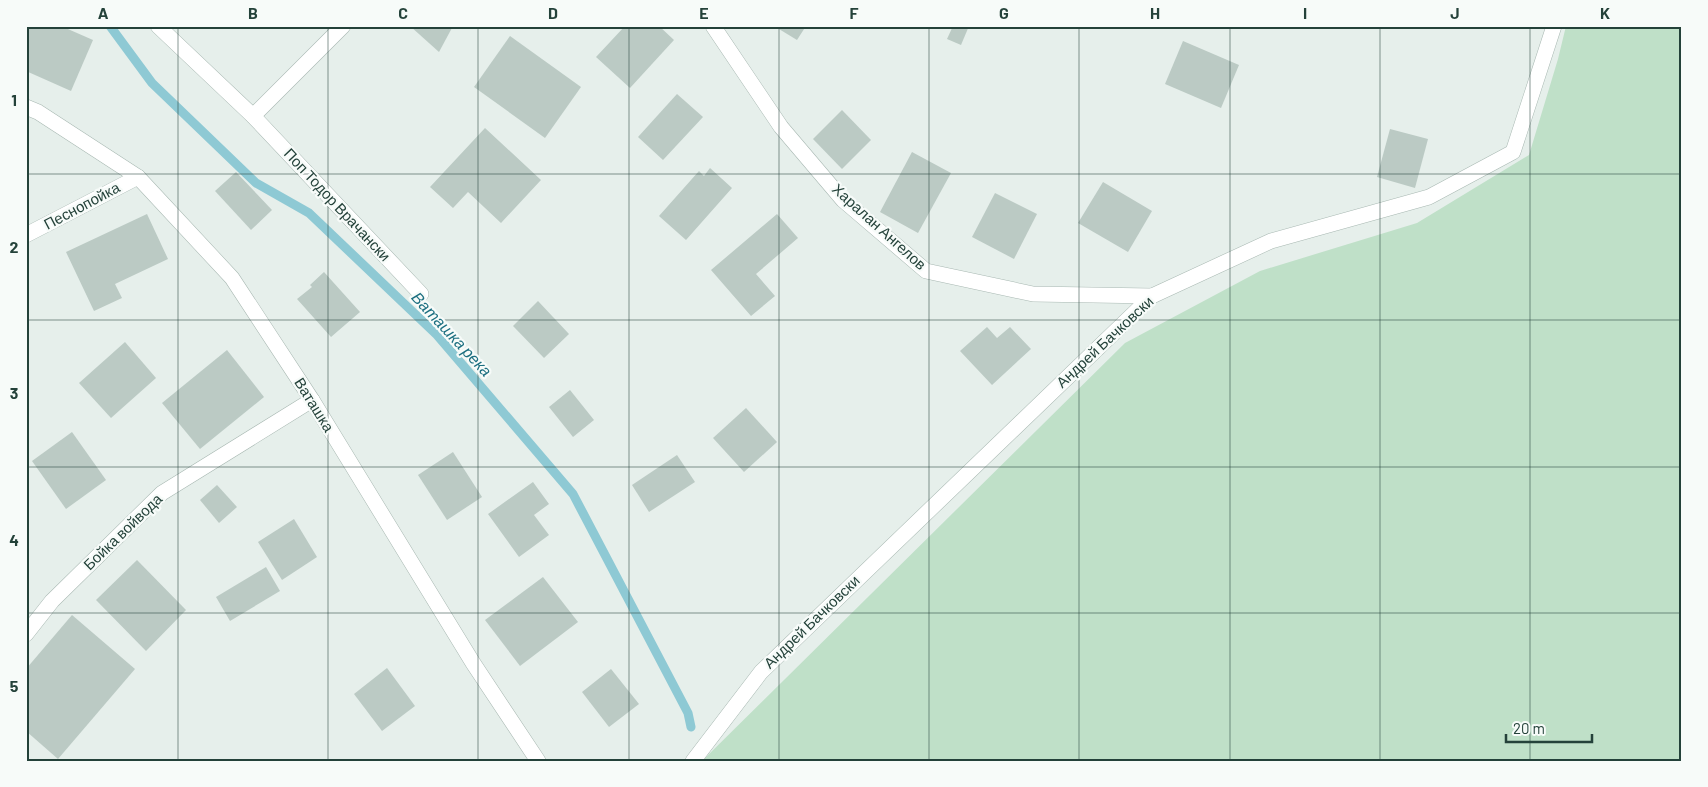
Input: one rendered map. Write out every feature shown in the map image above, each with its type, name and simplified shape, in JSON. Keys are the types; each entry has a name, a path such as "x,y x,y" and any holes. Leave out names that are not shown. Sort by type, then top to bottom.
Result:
{"street":[{"name":"Поп Тодор Врачански","path":"158,26 253,116 421,294"},
{"path":"253,116 343,26"},
{"name":"Харалан Ангелов","path":"713,26 781,128 843,200 926,271 1033,294 1152,296"},
{"name":"Андрей Бачковски","path":"693,761 760,672 1152,296 1271,241 1429,197 1512,152 1554,26"},
{"name":"Ваташка","path":"26,107 38,112 138,177 232,278 312,400 474,663 538,761"},
{"name":"Песнопойка","path":"26,236 138,177"},
{"name":"Бойка войвода","path":"26,634 52,601 162,493 312,400"}],"green space":[{"path":"1566,26 1682,26 1682,761 702,761 1125,343 1260,271 1417,223 1529,155"}],"building":[{"path":"26,26 61,26 93,40 71,91 26,71"},
{"path":"410,26 453,26 439,52"},
{"path":"625,26 659,26 674,40 630,88 596,57"},
{"path":"774,26 806,26 797,40"},
{"path":"953,26 969,26 961,45 947,39"},
{"path":"510,36 581,87 545,138 474,87"},
{"path":"1183,41 1239,65 1221,108 1165,84"},
{"path":"677,94 703,117 663,160 638,137"},
{"path":"842,110 871,140 842,169 813,139"},
{"path":"485,128 541,180 501,223 468,192 453,208 430,187"},
{"path":"1390,129 1428,139 1415,188 1377,177"},
{"path":"912,152 951,173 918,233 880,212"},
{"path":"710,168 732,188 686,240 659,216 699,171 704,176"},
{"path":"236,172 272,210 251,230 215,191"},
{"path":"1103,182 1152,211 1128,252 1078,223"},
{"path":"995,193 1037,214 1014,259 972,237"},
{"path":"147,214 168,259 115,284 122,298 94,311 66,252"},
{"path":"777,214 798,238 756,274 775,296 751,316 711,270"},
{"path":"324,272 360,312 331,337 297,299 312,287 310,285"},
{"path":"538,301 569,334 544,358 513,326"},
{"path":"987,327 997,338 1010,327 1031,349 992,385 960,351"},
{"path":"125,342 156,378 111,418 79,383"},
{"path":"227,350 264,397 200,449 162,403"},
{"path":"570,390 594,420 573,437 549,407"},
{"path":"746,408 777,442 744,472 713,438"},
{"path":"72,432 106,480 66,509 32,461"},
{"path":"453,452 482,497 447,520 418,475"},
{"path":"677,455 695,482 649,512 632,485"},
{"path":"533,482 549,504 534,515 549,535 519,557 488,514"},
{"path":"217,485 237,507 219,523 200,500"},
{"path":"294,519 317,557 282,580 258,542"},
{"path":"137,560 186,610 146,651 96,600"},
{"path":"266,567 280,591 230,621 216,597"},
{"path":"543,577 578,622 520,666 485,620"},
{"path":"72,615 135,669 58,759 26,731 26,669"},
{"path":"387,668 415,706 382,731 354,694"},
{"path":"611,669 639,704 609,727 582,692"}],"waterway":[{"name":"Ваташка река","path":"110,26 152,83 256,183 309,213 437,335 573,494 688,713 691,727"}]}
